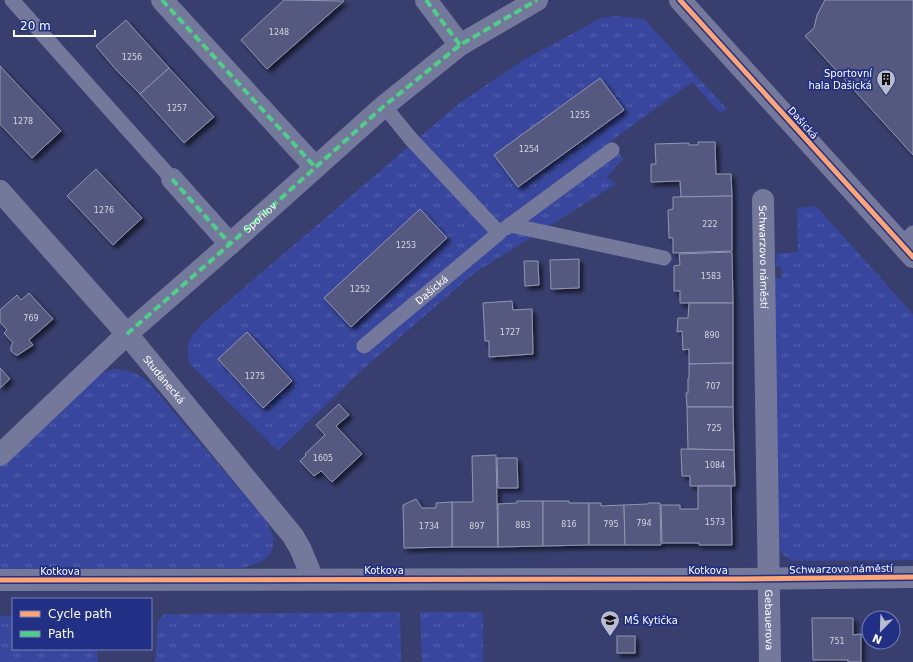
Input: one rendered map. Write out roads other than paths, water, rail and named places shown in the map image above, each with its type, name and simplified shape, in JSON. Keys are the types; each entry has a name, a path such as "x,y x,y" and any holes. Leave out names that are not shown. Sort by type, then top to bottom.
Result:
{"street":[{"path":"162,0 315,167"},
{"path":"426,0 460,45"},
{"name":"Spořilov","path":"0,455 127,334 384,106 460,45 537,0"},
{"name":"Dašická","path":"680,0 909,245"},
{"path":"172,179 230,244"},
{"name":"Studánecká","path":"0,190 127,334 294,536 313,579"},
{"name":"Schwarzovo náměstí","path":"763,200 769,579 913,577"},
{"name":"Kotkova","path":"0,580 769,579"},
{"name":"Gebauerova","path":"769,579 770,662"}],"lane":[{"path":"12,0 172,179"},
{"path":"384,106 412,139 504,229 664,258"},
{"name":"Dašická","path":"364,346 504,229 612,150"}],"place":[{"name":"Sportovní hala Dašická","path":"886,96"},
{"name":"MŠ Kytička","path":"610,637"}]}
